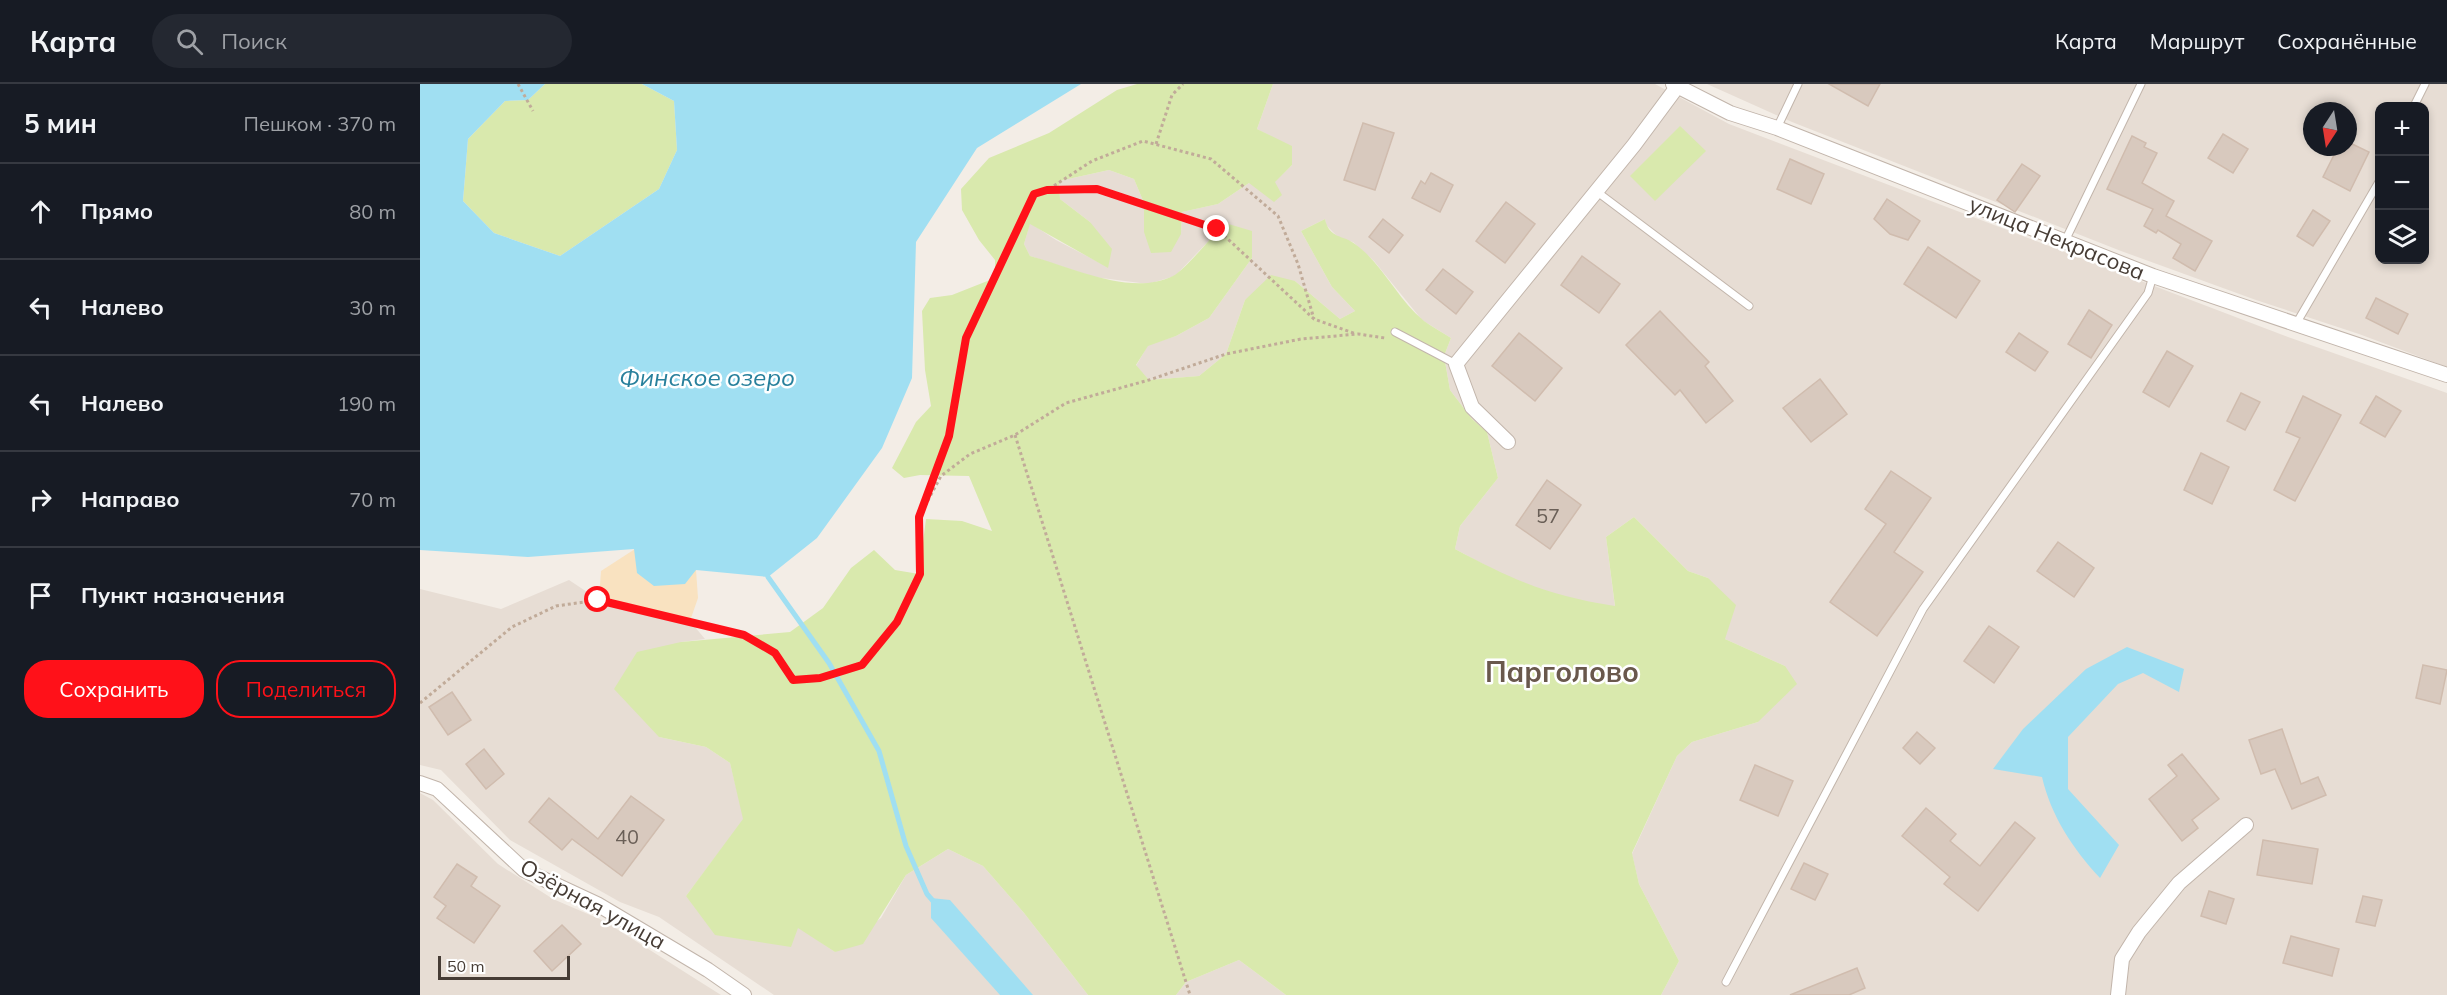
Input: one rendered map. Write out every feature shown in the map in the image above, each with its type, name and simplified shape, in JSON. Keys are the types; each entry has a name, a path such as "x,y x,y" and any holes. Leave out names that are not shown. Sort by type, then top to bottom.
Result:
{"street":[{"name":"улица Некрасова","path":"1675,86 1730,113 1777,128 2153,276 2447,375"},
{"path":"1508,441 1472,407 1456,364 1596,191 1675,86"},
{"name":"Озёрная улица","path":"420,783 437,789 524,870 597,904 708,970 744,995"},
{"path":"2118,995 2122,959 2139,932 2179,883 2246,825"}],"lane":[{"path":"1777,128 1798,84"},
{"path":"2065,241 2141,84"},
{"path":"2416,102 2425,84"},
{"path":"2296,324 2375,187"},
{"path":"1596,191 1749,306"},
{"path":"1726,982 1923,609 2148,293 2153,276"},
{"path":"1395,332 1456,364"}],"path":[{"path":"518,84 533,111"},
{"path":"1156,144 1172,95 1183,84"},
{"path":"420,703 512,627 556,606 598,600 744,635 775,653 793,680 820,678 862,665 897,622 920,574 919,517 949,436 966,338 1034,194 1047,190 1092,161 1143,141 1211,159 1278,216 1298,264 1314,319"},
{"path":"919,517 941,476 970,454 1015,435 1066,403 1128,387 1226,354 1300,339 1358,334 1314,319 1217,229 1097,189 1047,190"},
{"path":"1015,435 1190,995"}],"shaded area":[{"path":"1273,84 1655,84 1729,124 2288,337 2447,393 2447,995 1661,995 1679,961 1639,884 1632,854 1677,756 1692,742 1758,722 1785,666 1725,639 1708,578 1688,571 1634,517 1606,537 1615,607 1567,599 1509,578 1455,549 1460,526 1498,478 1487,432 1472,419 1450,390 1444,356 1451,338 1422,320 1374,261 1353,242 1340,239 1326,225 1325,219 1301,231 1332,287 1355,311 1340,319 1295,281 1245,300 1226,354 1199,376 1149,380 1136,366 1148,345 1176,336 1209,318 1252,258 1225,224 1175,276 1148,284 1094,277 1030,256 1024,244 1030,223 1056,240 1108,267 1090,222 1060,199 1059,181 1109,170 1134,179 1144,203 1144,232 1181,234 1182,212 1218,204 1249,183 1274,182 1292,165 1292,147 1257,129"},
{"path":"1707,84 2447,84 2447,367 2121,251 1792,122"},
{"path":"569,580 599,600 690,621 705,639 681,642 659,737 706,747 730,763 744,819 686,896 798,927 835,952 881,918 906,875 948,849 983,866 1024,913 1088,995 774,995 659,917 620,902 510,840 441,770 420,765 420,589 501,609"},
{"path":"420,793 433,800 498,864 553,899 604,921 721,995 420,995"},
{"path":"1239,960 1286,995 1176,995 1186,982"}],"green space":[{"path":"545,84 642,84 674,101 677,150 659,189 560,256 494,233 463,201 468,139 505,101 528,100"},
{"path":"1137,84 1273,84 1257,129 1292,146 1292,165 1275,182 1282,195 1274,202 1249,183 1218,204 1182,212 1181,234 1171,252 1151,253 1144,232 1144,203 1134,179 1109,170 1059,181 1060,199 1090,222 1112,249 1108,268 1030,224 1024,244 1030,256 1102,278 1139,283 1157,282 1173,276 1192,260 1225,223 1252,231 1252,258 1209,318 1176,336 1148,346 1136,365 1149,380 1199,376 1226,354 1245,300 1271,275 1295,281 1340,319 1355,311 1332,287 1301,231 1325,219 1333,233 1351,241 1374,261 1414,312 1451,338 1444,356 1450,390 1472,419 1487,432 1498,478 1460,526 1455,549 1495,570 1551,592 1615,606 1606,537 1634,517 1688,571 1708,578 1736,605 1725,639 1785,666 1797,684 1758,722 1692,742 1677,756 1632,853 1639,884 1679,961 1661,995 1286,995 1239,960 1186,982 1176,995 1088,995 1024,913 983,866 948,849 906,875 863,944 835,952 798,928 791,947 715,935 686,896 743,819 730,763 706,747 659,737 614,689 637,652 681,642 790,632 823,608 851,568 874,550 895,570 919,574 926,519 962,521 992,531 969,476 920,475 904,478 892,468 916,422 931,406 925,370 922,311 930,298 952,295 995,278 995,260 979,240 962,210 961,189 989,158 1049,133 1117,90"},
{"path":"1680,126 1706,151 1655,201 1630,176"}],"sand":[{"path":"635,549 696,570 698,598 690,621 599,600 601,571"}],"water":[{"name":"Финское озеро","path":"420,84 545,84 528,100 505,101 468,139 463,201 494,233 560,256 659,189 677,150 674,101 642,84 1081,84 977,148 916,242 912,378 882,448 817,538 768,577 696,570 685,584 654,586 637,573 634,549 528,557 420,550"},
{"path":"2127,647 2184,669 2179,692 2143,673 2118,684 2068,737 2068,789 2119,845 2100,878 2064,831 2051,805 2042,777 1993,769 2023,729 2086,669"},
{"path":"931,898 950,900 1033,995 1000,995 931,918"}],"building":[{"path":"1829,84 1880,84 1868,106"},
{"path":"1363,123 1394,133 1375,190 1344,180"},
{"path":"2223,134 2248,149 2233,173 2208,158"},
{"path":"2132,136 2146,143 2144,147 2157,153 2142,183 2174,201 2166,216 2212,241 2195,271 2173,258 2181,244 2158,230 2156,233 2144,226 2153,209 2107,189"},
{"path":"2357,146 2369,152 2350,191 2323,177 2334,156 2357,156"},
{"path":"1790,159 1824,174 1811,204 1777,189"},
{"path":"2022,164 2040,176 2015,212 1997,200"},
{"path":"1431,173 1453,185 1440,212 1412,198 1421,181 1425,184"},
{"path":"1887,199 1920,221 1908,240 1890,234 1874,219"},
{"path":"1506,202 1535,224 1505,263 1476,241"},
{"path":"2313,210 2330,221 2313,246 2297,236"},
{"path":"1383,219 1403,235 1389,253 1369,237"},
{"path":"1928,247 1980,281 1956,318 1904,284"},
{"path":"1582,256 1620,284 1599,313 1561,285"},
{"path":"1443,269 1473,292 1456,314 1426,290"},
{"path":"2376,298 2408,314 2398,334 2366,318"},
{"path":"2089,310 2112,325 2091,358 2068,344"},
{"path":"1660,311 1709,362 1705,366 1733,401 1706,423 1680,390 1675,395 1626,345"},
{"path":"1519,333 1562,368 1535,401 1492,366"},
{"path":"2019,333 2048,352 2035,371 2006,352"},
{"path":"2167,351 2193,366 2169,407 2143,392"},
{"path":"1820,379 1847,414 1811,442 1783,408"},
{"path":"2241,393 2260,402 2245,430 2227,421"},
{"path":"2303,396 2341,415 2295,501 2274,490 2300,438 2286,432"},
{"path":"2376,396 2401,411 2385,437 2360,423"},
{"path":"2201,453 2229,467 2212,504 2184,490"},
{"path":"1891,471 1931,498 1894,552 1923,572 1877,636 1830,602 1886,524 1865,509"},
{"path":"1547,480 1581,505 1550,549 1516,525"},
{"path":"2058,542 2094,568 2074,597 2037,571"},
{"path":"1989,626 2019,647 1994,683 1964,661"},
{"path":"2423,665 2447,670 2440,704 2416,698"},
{"path":"452,692 471,720 448,735 429,707"},
{"path":"2282,729 2301,784 2318,777 2326,795 2292,809 2275,769 2261,774 2249,740"},
{"path":"1917,732 1935,748 1920,764 1903,748"},
{"path":"484,749 504,774 486,789 466,764"},
{"path":"2182,754 2219,799 2192,820 2198,828 2182,841 2149,799 2177,776 2168,765"},
{"path":"1755,765 1793,781 1778,816 1740,800"},
{"path":"631,796 664,820 622,876 572,839 562,850 529,822 549,798 598,839"},
{"path":"1926,808 1956,834 1950,841 1980,866 2015,822 2035,838 1978,911 1944,884 1950,877 1902,836"},
{"path":"2263,840 2318,849 2312,884 2257,875"},
{"path":"1804,863 1828,874 1815,900 1791,889"},
{"path":"457,864 477,877 471,886 500,906 474,943 437,918 446,906 434,897"},
{"path":"2209,891 2234,899 2226,924 2201,916"},
{"path":"2363,896 2382,900 2375,926 2356,922"},
{"path":"562,925 581,944 552,971 534,951"},
{"path":"2291,936 2339,949 2332,976 2283,963"},
{"path":"1857,968 1865,988 1849,995 1790,995"}],"waterway":[{"path":"768,577 829,663 879,751 906,846 927,894 934,902"}],"district":[{"name":"Парголово","path":"1562,671"}],"route":[{"path":"598,600 635,607 744,635 775,653 793,680 820,678 862,665 897,622 920,574 919,517 949,436 966,338 1034,194 1047,190 1097,189 1217,229"}]}
